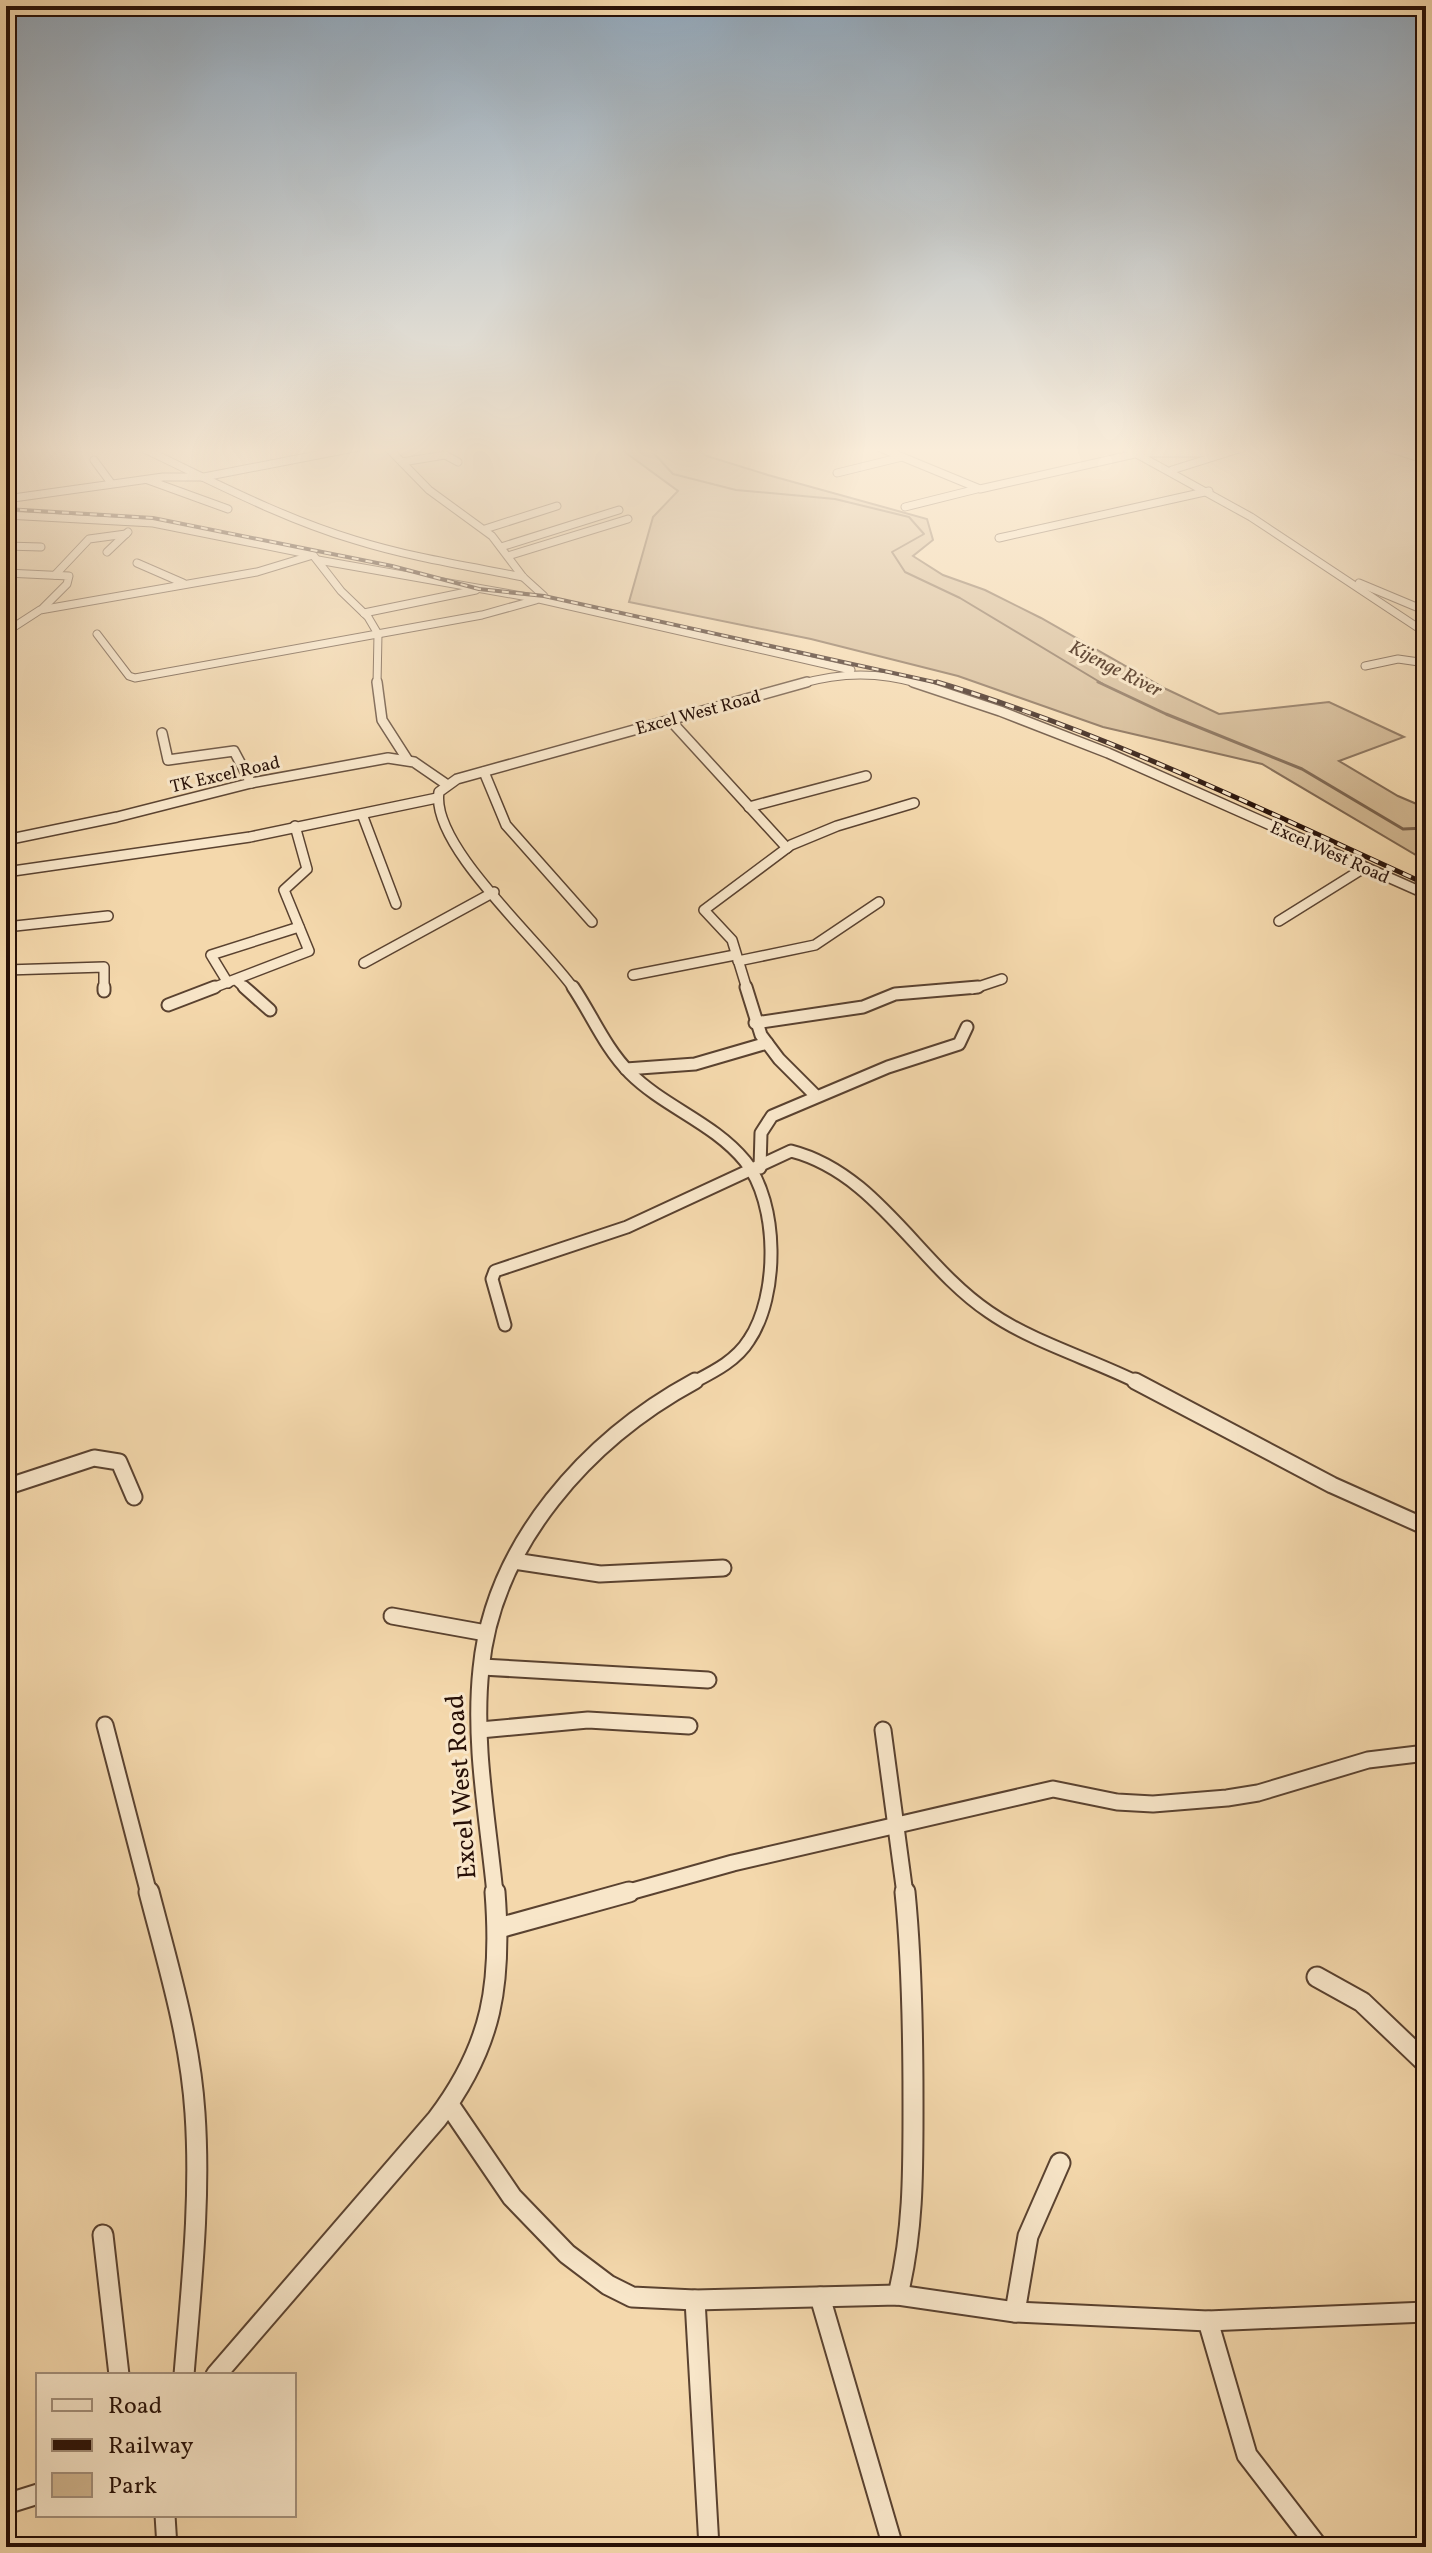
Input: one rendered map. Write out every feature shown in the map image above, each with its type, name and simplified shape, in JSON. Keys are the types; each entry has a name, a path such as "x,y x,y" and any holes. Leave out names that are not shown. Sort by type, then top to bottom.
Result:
{"street":[{"path":"55,575 63,566"},
{"path":"144,566 183,583"},
{"path":"40,610 282,566"},
{"path":"6,872 250,837 437,798 446,784 407,759 382,720 376,674 378,634 364,613 341,591 323,566"},
{"path":"363,566 479,589 542,597 858,672"},
{"path":"471,566 523,577"},
{"path":"515,566 542,597"},
{"path":"1323,566 1426,633"},
{"path":"1330,571 1426,611"},
{"path":"6,573 69,576 70,579 40,610 6,632"},
{"path":"364,613 479,589"},
{"path":"97,634 129,676 135,678 482,615 542,597"},
{"path":"1365,666 1398,659 1426,663"},
{"name":"Excel West Road","path":"446,784 828,676 858,672 968,699 1077,739 1426,894"},
{"path":"670,720 787,848"},
{"path":"162,733 168,760 234,751 251,783"},
{"name":"TK Excel Road","path":"6,840 117,817 251,783 363,761 407,759"},
{"path":"484,772 506,825 592,922"},
{"path":"749,807 866,776"},
{"name":"Excel West Road","path":"218,2373 345,2222 450,2106 486,2032 494,2001 499,1928 480,1730 482,1667 494,1603 530,1529 601,1449 664,1401 727,1363 751,1339 766,1291 771,1238 757,1169 656,1095 626,1069 604,1042 564,975 448,834 438,814 437,798"},
{"path":"816,1096 789,1071 767,1043 755,1023 729,936 704,910 787,848 832,828 914,803"},
{"path":"362,814 396,904"},
{"path":"168,1005 305,955 309,948 284,890 307,869 295,826"},
{"path":"1279,921 1364,868"},
{"path":"364,963 494,892"},
{"path":"633,975 815,945 879,902"},
{"path":"6,927 108,916"},
{"path":"270,1010 232,981 211,955 299,927"},
{"path":"6,970 104,967 104,991"},
{"path":"755,1023 863,1007 895,994 971,989 1002,979"},
{"path":"757,1169 761,1133 768,1119 888,1067 959,1044 967,1027"},
{"path":"626,1069 695,1064 767,1043"},
{"path":"505,1325 491,1276 495,1271 624,1228 712,1185 757,1169 787,1151 812,1157 870,1197 960,1289 993,1315 1031,1336 1084,1357 1165,1396 1335,1486 1426,1527"},
{"path":"6,1487 94,1458 107,1458 119,1462 134,1497"},
{"path":"514,1561 600,1574 723,1568"},
{"path":"392,1616 486,1633"},
{"path":"482,1667 708,1680"},
{"path":"480,1730 588,1720 689,1726"},
{"path":"105,1725 183,2021 195,2110 198,2192 184,2373"},
{"path":"883,1730 898,1827 913,1968 915,2095 912,2218 909,2248 898,2295"},
{"path":"499,1928 733,1863 1053,1789 1117,1802 1153,1804 1227,1798 1258,1793 1368,1760 1426,1753"},
{"path":"1317,1977 1362,2002 1426,2063"},
{"path":"450,2106 512,2197 567,2254 608,2285 632,2297 695,2300 898,2295 1015,2312 1208,2321 1426,2312"},
{"path":"1015,2312 1028,2236 1060,2163"},
{"path":"103,2235 119,2373"},
{"path":"820,2297 893,2547"},
{"path":"695,2300 709,2547"},
{"path":"1208,2321 1247,2455 1318,2547"},
{"path":"6,2504 36,2495"},
{"path":"165,2517 167,2547"}],"green space":[{"path":"639,566 929,566 1041,618 1166,689 1219,714 1329,702 1404,737 1339,761 1398,796 1426,808 1426,861 1262,764 1103,727 958,676 811,639 629,602"}],"waterway":[{"name":"Kijenge River","path":"901,566 905,572 960,598 1103,684"},
{"name":"Kijenge River","path":"1098,682 1166,714 1302,769 1403,829 1426,828"}],"railway":[{"path":"393,566 479,589 544,596 943,684"},
{"path":"937,682 1000,702 1124,749 1426,884"}]}
